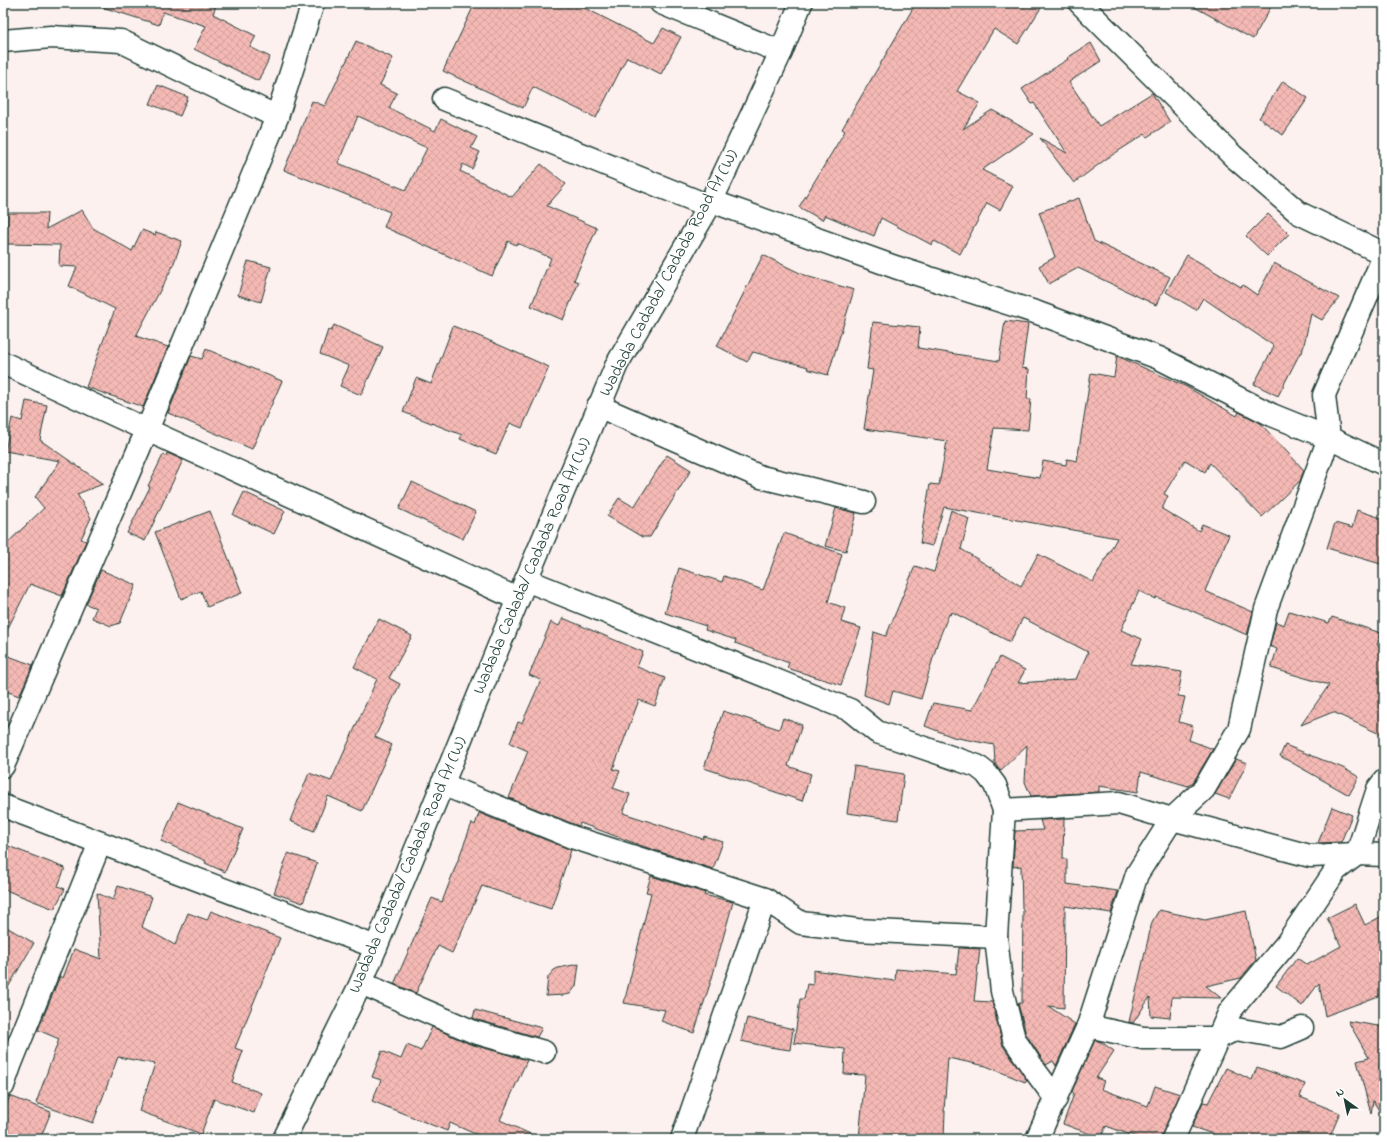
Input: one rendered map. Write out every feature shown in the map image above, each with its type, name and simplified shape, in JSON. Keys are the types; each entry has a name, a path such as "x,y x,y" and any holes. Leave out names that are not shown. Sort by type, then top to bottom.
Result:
{"street":[{"path":"3,766 277,117 313,3"},
{"path":"661,3 781,52"},
{"name":"Wadada Cadada/ Cadada Road A1 (W)","path":"284,1139 361,983 598,406 617,364 710,204 781,52 801,3"},
{"path":"1037,1139 1088,1026 1137,874 1172,819 1204,789 1239,729 1266,609 1329,438 1324,395 1384,255 1299,214 1233,156 1080,3"},
{"path":"3,41 51,37 121,41 277,117"},
{"path":"444,99 710,204 895,267 1038,313 1159,358 1272,416 1329,438 1384,464"},
{"path":"3,363 146,430 522,590 850,710 877,732 977,766 986,773 995,786 1004,810 996,937 1002,991 1014,1039 1056,1099"},
{"path":"598,406 761,477 864,502"},
{"path":"1173,1139 1230,1011 1287,943 1336,870 1357,854 1378,789 1384,781"},
{"path":"442,784 572,837 765,899 801,923 857,930 996,937"},
{"path":"1004,810 1119,803 1172,819 1310,856 1357,854 1384,855"},
{"path":"3,806 376,947"},
{"path":"3,1086 100,843"},
{"path":"682,1139 765,899"},
{"path":"361,983 474,1032 544,1052"},
{"path":"1088,1026 1143,1038 1218,1038 1236,1029 1281,1037 1302,1028"}],"building":[{"path":"103,3 217,3 213,14 256,36 250,47 270,57 258,81 194,49 206,26 163,12 159,25 102,7"},
{"path":"475,3 575,3 654,43 663,28 681,37 661,74 627,57 596,118 533,87 523,108 443,71"},
{"path":"916,3 1044,3 1018,44 994,29 957,91 980,103 963,129 992,110 1034,134 982,170 1013,186 1000,210 987,203 960,254 934,241 932,245 881,218 874,236 825,215 822,220 799,207 845,131 842,129"},
{"path":"1187,3 1273,3 1253,39"},
{"path":"356,41 393,58 380,85 397,93 389,108 435,131 441,119 477,137 471,148 480,152 472,169 463,164 460,171 512,197 541,164 566,184 547,206 597,228 574,280 579,282 563,320 531,306 551,258 517,243 516,245 508,241 492,276 384,227 390,212 284,170 312,101 325,106","holes":["358,116 427,148 406,190 338,163"]},
{"path":"1091,43 1101,61 1069,82 1099,126 1152,93 1170,122 1147,137 1145,134 1106,159 1074,183 1040,138 1067,153 1034,103 1032,104 1022,89"},
{"path":"1283,81 1308,98 1283,135 1259,118"},
{"path":"158,85 188,97 180,116 150,104"},
{"path":"1079,198 1094,241 1170,277 1156,305 1078,268 1049,284 1039,266 1055,257 1039,212"},
{"path":"82,210 93,228 132,251 142,230 155,235 156,232 182,241 172,268 136,336 168,347 143,407 86,387 115,309 69,286 77,267 59,266 60,245 7,244 8,213 47,213 46,229"},
{"path":"1268,214 1289,234 1267,256 1246,236"},
{"path":"763,255 806,276 854,290 828,375 807,369 808,367 753,352 747,362 717,346"},
{"path":"1187,255 1241,287 1243,285 1257,295 1274,263 1339,298 1322,320 1311,314 1302,353 1300,353 1278,396 1254,384 1274,346 1203,298 1196,310 1166,292"},
{"path":"248,261 271,267 261,302 238,295"},
{"path":"1005,321 1028,324 1022,368 1029,369 1027,399 1031,399 1028,430 994,428 987,469 1040,478 1043,461 1066,465 1067,459 1077,461 1091,373 1114,377 1117,356 1187,387 1237,416 1239,412 1259,422 1304,470 1300,481 1262,517 1210,463 1205,472 1185,460 1164,494 1168,496 1162,509 1199,531 1202,524 1229,535 1205,591 1253,612 1247,635 1190,610 1156,597 1155,599 1139,591 1121,630 1142,639 1131,664 1182,672 1178,696 1185,697 1179,722 1193,726 1189,740 1213,749 1194,781 1188,786 1141,772 1138,792 1099,786 1099,792 1031,796 1025,782 1027,745 1000,771 995,764 994,745 953,737 925,726 933,703 972,710 1000,657 1025,670 1018,683 1076,679 1088,652 1023,618 1010,642 952,612 951,615 949,614 938,641 921,699 893,691 889,704 864,695 874,632 886,636 915,566 934,572 951,510 969,519 961,549 1021,586 1038,554 1093,582 1117,538 944,507 932,546 920,543 930,484 939,485 947,441 864,429 873,370 867,369 873,322 920,327 918,348 999,361"},
{"path":"334,325 383,347 361,395 340,386 349,366 320,354 328,330 331,331"},
{"path":"453,326 549,367 522,428 510,423 496,454 460,439 462,435 403,412 416,378 431,384"},
{"path":"206,349 282,381 252,449 168,413 191,356 202,359"},
{"path":"26,401 47,405 40,440 103,484 77,494 91,518 81,539 86,541 62,596 30,584 3,638 3,547 44,508 35,497 60,461 5,451 12,418 22,421"},
{"path":"167,453 183,460 145,541 127,533 150,487 148,486 163,455 166,456"},
{"path":"667,455 691,470 650,537 642,537 607,516 619,498 634,507"},
{"path":"412,482 476,512 463,539 399,509"},
{"path":"244,492 285,511 274,534 233,515"},
{"path":"836,508 856,513 846,551 825,546"},
{"path":"1357,510 1384,519 1384,565 1327,548 1335,523 1352,528"},
{"path":"210,511 242,593 207,607 201,591 181,599 155,532"},
{"path":"784,533 842,554 828,602 845,608 841,622 861,628 841,685 787,668 789,663 735,643 736,640 705,630 706,626 665,613 679,568 722,582 724,576 763,590"},
{"path":"101,570 136,585 120,623 111,626 92,618 96,608 86,604"},
{"path":"1289,611 1329,623 1332,617 1381,633 1377,645 1384,647 1384,736 1333,712 1301,725 1329,685 1271,668 1277,649 1270,646 1276,622 1284,625"},
{"path":"563,618 643,652 637,667 665,678 655,706 639,700 613,769 620,771 613,788 630,794 623,813 703,839 704,836 723,842 713,869 645,847 580,823 579,826 576,825 509,798 528,751 510,743 518,722 522,723 541,680 529,675 551,622 559,626"},
{"path":"379,619 412,636 389,678 400,684 375,737 392,745 362,811 328,796 314,831 290,821 309,773 331,781 377,679 354,667"},
{"path":"3,654 33,665 19,696 3,690"},
{"path":"723,711 779,729 783,718 802,725 788,766 811,774 802,801 704,768"},
{"path":"1285,745 1343,768 1359,777 1349,795 1280,756"},
{"path":"1236,759 1247,763 1229,799 1215,794"},
{"path":"854,766 904,774 898,820 847,813"},
{"path":"178,802 243,829 225,872 205,863 206,861 161,841"},
{"path":"1332,807 1352,815 1341,842 1318,843"},
{"path":"479,813 571,850 551,909 482,886 452,953 438,946 416,993 394,984 432,898 442,902 472,823 475,825"},
{"path":"1064,819 1063,859 1067,859 1067,884 1118,891 1111,913 1065,906 1064,1008 1048,1006 1075,1024 1056,1066 1053,1061 1046,1065 1026,1034 1018,1003 1022,1003 1023,909 1021,866 1013,867 1015,831 1043,830 1040,820"},
{"path":"3,844 65,868 58,886 65,889 54,909 3,889"},
{"path":"288,853 317,863 303,903 274,893"},
{"path":"651,876 705,893 704,895 733,902 712,978 694,1033 661,1021 665,1010 624,1003 651,893 646,892"},
{"path":"118,886 152,897 142,927 175,945 188,913 207,920 211,911 280,938 235,1048 243,1051 232,1082 261,1093 254,1113 214,1099 201,1134 139,1111 155,1064 118,1057 93,1123 36,1103 59,1039 38,1030 60,976 63,978 74,949 101,959 97,893 113,900"},
{"path":"1355,904 1365,925 1384,915 1384,994 1325,1016 1319,983 1302,1006 1276,986 1297,958 1307,965 1341,946 1327,918"},
{"path":"1159,910 1205,920 1246,911 1256,960 1241,978 1206,986 1221,998 1172,997 1170,1018 1151,1016 1150,997 1133,1023 1129,1022 1152,922"},
{"path":"3,925 34,943 3,996"},
{"path":"959,948 980,949 974,1001 992,1002 1003,1046 1027,1080 1025,1082 986,1066 948,1058 944,1111 944,1139 859,1139 865,1075 844,1074 845,1049 794,1043 800,999 804,999 807,984 813,985 813,970 895,981 896,969 956,974"},
{"path":"579,964 576,986 570,994 546,996 548,977 554,970"},
{"path":"475,1010 542,1028 537,1037 473,1018"},
{"path":"747,1018 793,1029 790,1050 741,1041"},
{"path":"1348,1021 1384,1027 1379,1068 1384,1069 1384,1118 1373,1101 1371,1114 1357,1061 1369,1058"},
{"path":"432,1027 470,1044 527,1060 500,1120 541,1139 487,1139 450,1123 447,1131 372,1101 381,1080 372,1077 382,1051 401,1059 407,1045 421,1051"},
{"path":"1095,1040 1101,1042 1114,1051 1096,1078 1104,1081 1101,1089 1148,1106 1155,1086 1180,1094 1161,1139 1142,1139 1106,1126 1101,1138 1063,1124 1074,1094 1072,1091"},
{"path":"1257,1067 1305,1084 1300,1097 1340,1113 1329,1139 1228,1139 1192,1127 1203,1102 1208,1103 1226,1068 1252,1080"},
{"path":"10,1096 51,1112 40,1139 3,1139 3,1113"}]}
